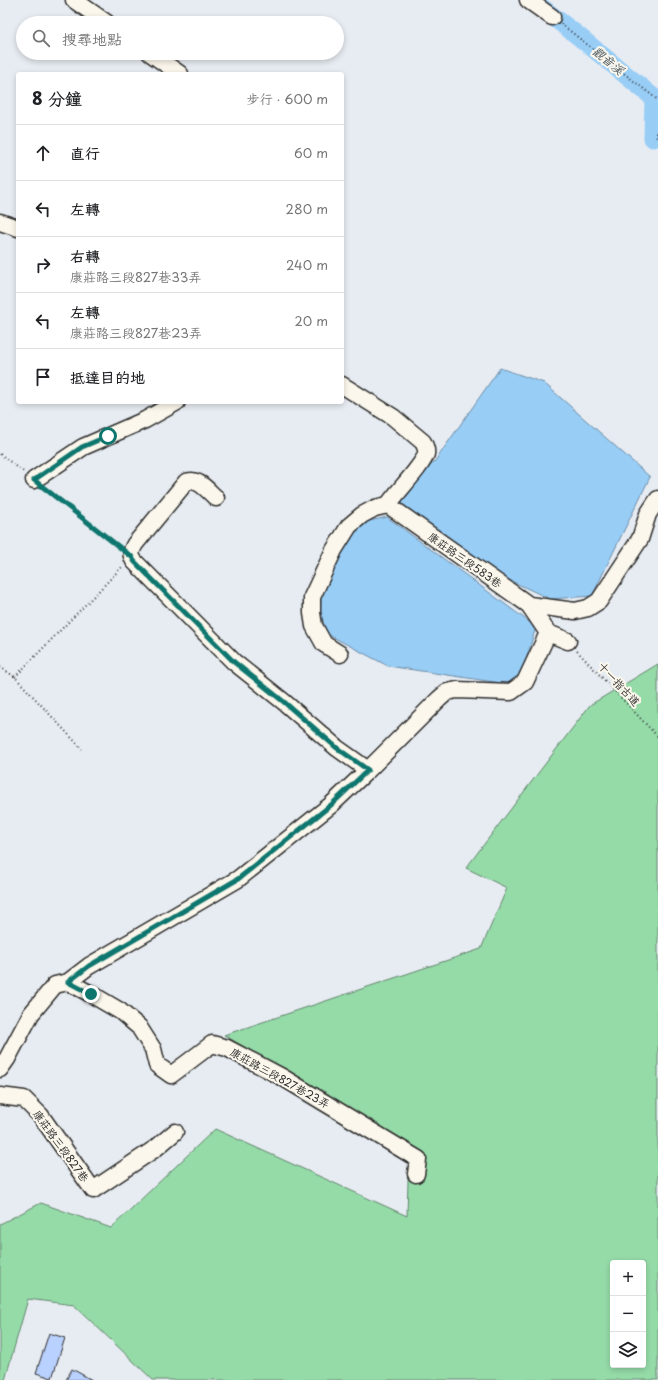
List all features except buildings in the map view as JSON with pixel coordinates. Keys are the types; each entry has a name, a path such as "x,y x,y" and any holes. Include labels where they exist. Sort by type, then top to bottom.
{"street":[{"path":"74,0 97,16"},
{"path":"528,0 552,17"},
{"path":"160,60 177,72"},
{"path":"0,222 16,227"},
{"path":"340,654 324,644 314,626 312,597 334,550 349,526 362,514 375,508 388,505 395,494 424,459 426,452 426,447 423,442 393,417 344,386"},
{"path":"34,480 82,447 145,420 173,404"},
{"path":"216,498 196,481 191,480 186,482 135,544 131,552 134,561 234,662 284,702 337,748 368,770"},
{"name":"康莊路三段583巷","path":"388,505 529,605 575,611 588,608 599,601 640,538 648,514 658,499"},
{"path":"529,605 548,633 568,641"},
{"path":"0,1069 8,1059 31,1014 55,985 68,982 89,966 238,879 331,805 447,692 457,690 511,692 526,682 548,633"},
{"name":"康莊路三段827巷23弄","path":"68,982 120,1011 139,1027 152,1049 157,1065 171,1075 212,1044 227,1048 282,1077 418,1159 416,1174"},
{"name":"康莊路三段827巷","path":"0,1096 24,1099 41,1116 93,1190 156,1148 175,1132"}],"path":[{"path":"552,17 658,100"},
{"path":"658,129 656,136 658,140"},
{"path":"0,454 132,557 15,677"},
{"name":"十一指古道","path":"568,641 658,737"},
{"path":"0,667 15,677 82,748"}],"green space":[{"path":"658,664 658,1380 153,1380 74,1305 28,1299 5,1380 0,1380 0,1224 41,1203 111,1228 215,1129 407,1216 409,1146 224,1035 481,949 507,888 466,868 590,705"}],"water":[{"path":"500,368 544,383 650,477 592,596 550,599 507,579 403,505 398,496 435,461"},
{"path":"387,517 536,627 526,660 514,685 388,666 327,634 320,611 321,597 341,543 365,522"}],"waterway":[{"name":"觀音溪","path":"538,5 654,98 653,138"}],"route":[{"path":"91,994 68,982 89,966 238,879 331,805 368,770 337,748 284,702 234,662 134,561 132,557 34,480 82,447 108,436"}]}
